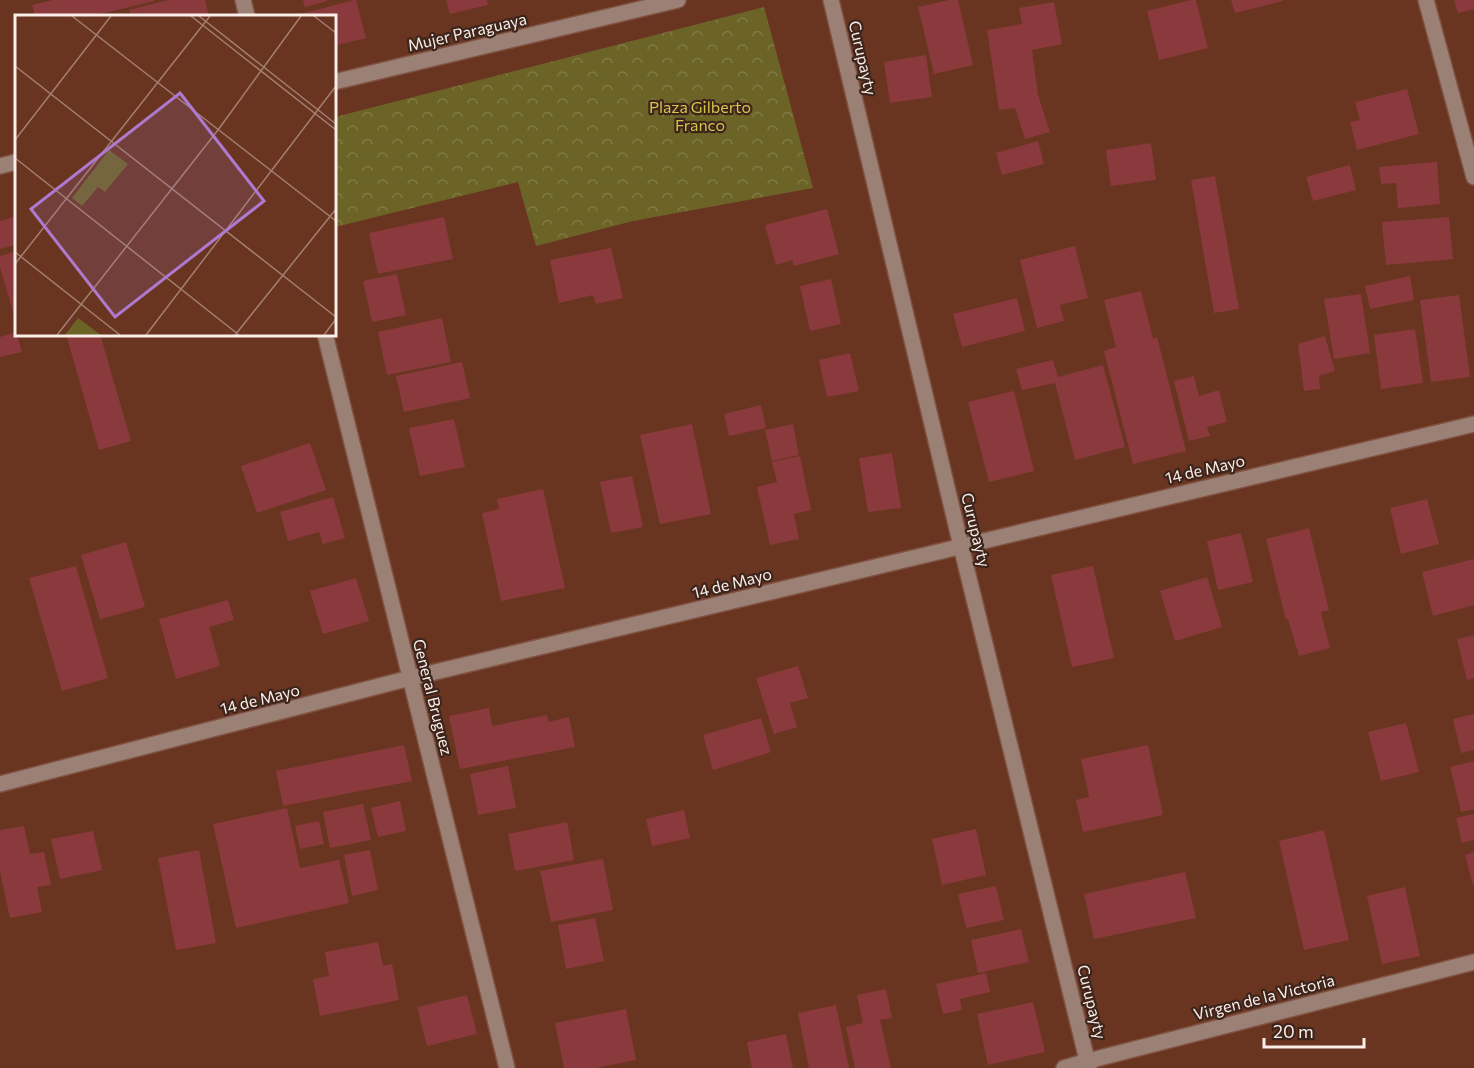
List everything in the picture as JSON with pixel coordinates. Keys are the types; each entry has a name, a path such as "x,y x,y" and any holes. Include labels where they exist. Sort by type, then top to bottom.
{"street":[{"path":"243,0 247,15"},
{"name":"Mujer Paraguaya","path":"336,82 678,0"},
{"name":"Curupayty","path":"831,0 961,546 1089,1064"},
{"path":"1426,0 1474,177"},
{"path":"0,166 15,162"},
{"name":"General Bruguez","path":"325,336 507,1068"},
{"name":"14 de Mayo","path":"0,784 410,678 1474,424"},
{"name":"Virgen de la Victoria","path":"1064,1068 1089,1064 1474,962"}],"green space":[{"name":"Plaza Gilberto Franco","path":"764,7 813,188 633,221 536,246 518,182 336,227 336,117"}],"building":[{"path":"53,0 154,0 96,15 35,15 32,5"},
{"path":"168,0 205,0 209,15 131,15 129,10"},
{"path":"303,0 327,0 327,1 305,7"},
{"path":"356,0 366,38 336,46 336,15 297,15"},
{"path":"446,0 487,0 488,5 450,14"},
{"path":"958,0 973,65 934,74 918,7"},
{"path":"1196,0 1208,48 1159,60 1147,11"},
{"path":"1231,0 1283,0 1283,1 1235,13"},
{"path":"1454,0 1474,0 1474,9 1458,13"},
{"path":"1054,2 1062,44 1032,50 1038,95 1050,132 1025,139 1015,108 999,110 987,30 1022,24 1019,8"},
{"path":"926,55 932,97 890,103 884,62"},
{"path":"1407,89 1419,134 1357,150 1350,122 1360,120 1355,102"},
{"path":"1038,141 1044,164 1002,175 996,153"},
{"path":"1151,143 1156,180 1111,186 1106,150"},
{"path":"1437,162 1440,204 1398,208 1396,183 1381,184 1379,167"},
{"path":"1350,165 1356,190 1313,201 1306,177"},
{"path":"1215,176 1239,309 1214,313 1191,180"},
{"path":"827,209 839,254 794,266 792,260 776,265 765,225"},
{"path":"15,216 15,245 0,249 0,221"},
{"path":"444,217 453,259 378,274 369,233"},
{"path":"1449,217 1453,259 1386,265 1382,222"},
{"path":"1075,246 1088,298 1060,305 1064,321 1037,328 1020,260"},
{"path":"611,248 623,298 596,304 593,295 559,303 550,260"},
{"path":"15,251 15,319 0,267 0,256"},
{"path":"397,274 406,315 372,322 363,281"},
{"path":"1410,276 1414,300 1370,309 1365,286"},
{"path":"831,279 841,324 810,331 800,286"},
{"path":"1141,291 1153,339 1157,337 1186,451 1133,464 1104,351 1116,347 1104,300"},
{"path":"1361,294 1370,353 1334,359 1324,299"},
{"path":"1459,295 1470,377 1431,382 1420,300"},
{"path":"1017,298 1025,331 962,347 953,314"},
{"path":"442,318 451,362 387,375 378,332"},
{"path":"1415,329 1423,383 1381,389 1374,335"},
{"path":"15,332 22,352 0,357 0,337"},
{"path":"67,336 101,336 131,441 99,450"},
{"path":"1325,336 1335,371 1319,376 1320,389 1304,391 1298,344"},
{"path":"850,353 859,391 827,397 819,360"},
{"path":"1053,360 1058,377 1103,365 1125,447 1075,460 1055,383 1022,390 1016,369"},
{"path":"462,362 470,398 404,412 396,376"},
{"path":"1194,376 1199,396 1219,390 1227,422 1207,427 1210,436 1189,441 1174,381"},
{"path":"1014,391 1034,471 989,482 968,402"},
{"path":"761,405 766,428 729,436 724,414"},
{"path":"454,419 465,467 420,476 409,428"},
{"path":"692,424 711,514 660,524 640,435"},
{"path":"793,424 799,455 772,461 765,430"},
{"path":"310,443 326,490 257,513 241,466"},
{"path":"892,453 901,508 868,512 859,458"},
{"path":"800,456 811,510 794,514 799,539 770,545 757,487 777,482 772,462"},
{"path":"632,476 643,527 611,533 600,482"},
{"path":"543,489 565,588 501,601 482,513 499,509 497,499"},
{"path":"333,497 345,538 323,544 319,532 288,541 280,512"},
{"path":"1427,499 1439,544 1401,554 1390,508"},
{"path":"1309,528 1329,610 1321,612 1330,648 1299,656 1288,619 1286,620 1266,539"},
{"path":"1241,533 1253,582 1218,590 1207,541"},
{"path":"126,542 145,607 100,619 81,555"},
{"path":"1474,559 1474,605 1433,616 1422,572"},
{"path":"76,566 108,678 62,691 29,578"},
{"path":"1093,566 1114,658 1072,667 1051,575"},
{"path":"1207,577 1222,627 1175,641 1160,591"},
{"path":"356,578 369,621 323,634 310,591"},
{"path":"228,600 234,620 209,627 220,666 176,679 159,619"},
{"path":"1474,635 1474,678 1467,680 1457,639"},
{"path":"798,666 808,698 790,703 797,727 774,734 756,678"},
{"path":"489,708 492,726 547,715 548,722 569,717 575,747 460,769 449,716"},
{"path":"1474,714 1474,750 1461,753 1453,719"},
{"path":"761,718 771,752 713,770 703,735"},
{"path":"1406,723 1419,772 1381,781 1368,732"},
{"path":"404,745 412,781 283,806 276,771"},
{"path":"1148,745 1163,815 1083,832 1076,800 1089,797 1081,759"},
{"path":"1474,761 1474,809 1461,812 1450,767"},
{"path":"508,766 516,808 478,815 470,774"},
{"path":"400,801 406,831 378,837 371,808"},
{"path":"363,804 371,840 330,848 323,812"},
{"path":"287,808 300,868 339,860 349,903 236,928 213,824"},
{"path":"684,810 690,838 652,846 646,819"},
{"path":"1474,814 1474,840 1462,843 1456,818"},
{"path":"319,821 324,844 300,849 295,826"},
{"path":"567,822 574,860 515,871 508,834"},
{"path":"24,826 30,854 44,852 51,885 37,887 42,912 10,918 0,871 0,830"},
{"path":"976,829 986,875 942,885 932,839"},
{"path":"1324,830 1349,940 1304,950 1279,841"},
{"path":"93,831 102,870 60,879 51,839"},
{"path":"199,850 216,943 176,950 158,858"},
{"path":"370,850 378,890 352,896 344,855"},
{"path":"1474,852 1474,885 1473,885 1465,855"},
{"path":"603,859 613,910 551,922 540,871"},
{"path":"1185,872 1196,918 1094,939 1084,894"},
{"path":"996,886 1004,920 966,928 958,894"},
{"path":"1405,887 1420,956 1382,964 1367,896"},
{"path":"595,918 604,961 566,969 558,925"},
{"path":"1021,929 1029,962 978,973 971,940"},
{"path":"378,942 383,966 392,964 399,1000 320,1016 313,979 329,976 325,952"},
{"path":"986,973 990,992 960,999 962,1010 943,1014 936,984"},
{"path":"886,989 892,1018 880,1020 891,1068 855,1068 846,1027 863,1023 857,995"},
{"path":"467,995 477,1034 427,1046 417,1007"},
{"path":"1033,1002 1045,1052 988,1065 977,1014"},
{"path":"836,1005 849,1068 809,1068 798,1013"},
{"path":"626,1009 636,1060 596,1068 564,1068 555,1023"},
{"path":"786,1034 793,1068 752,1068 747,1042"}]}
